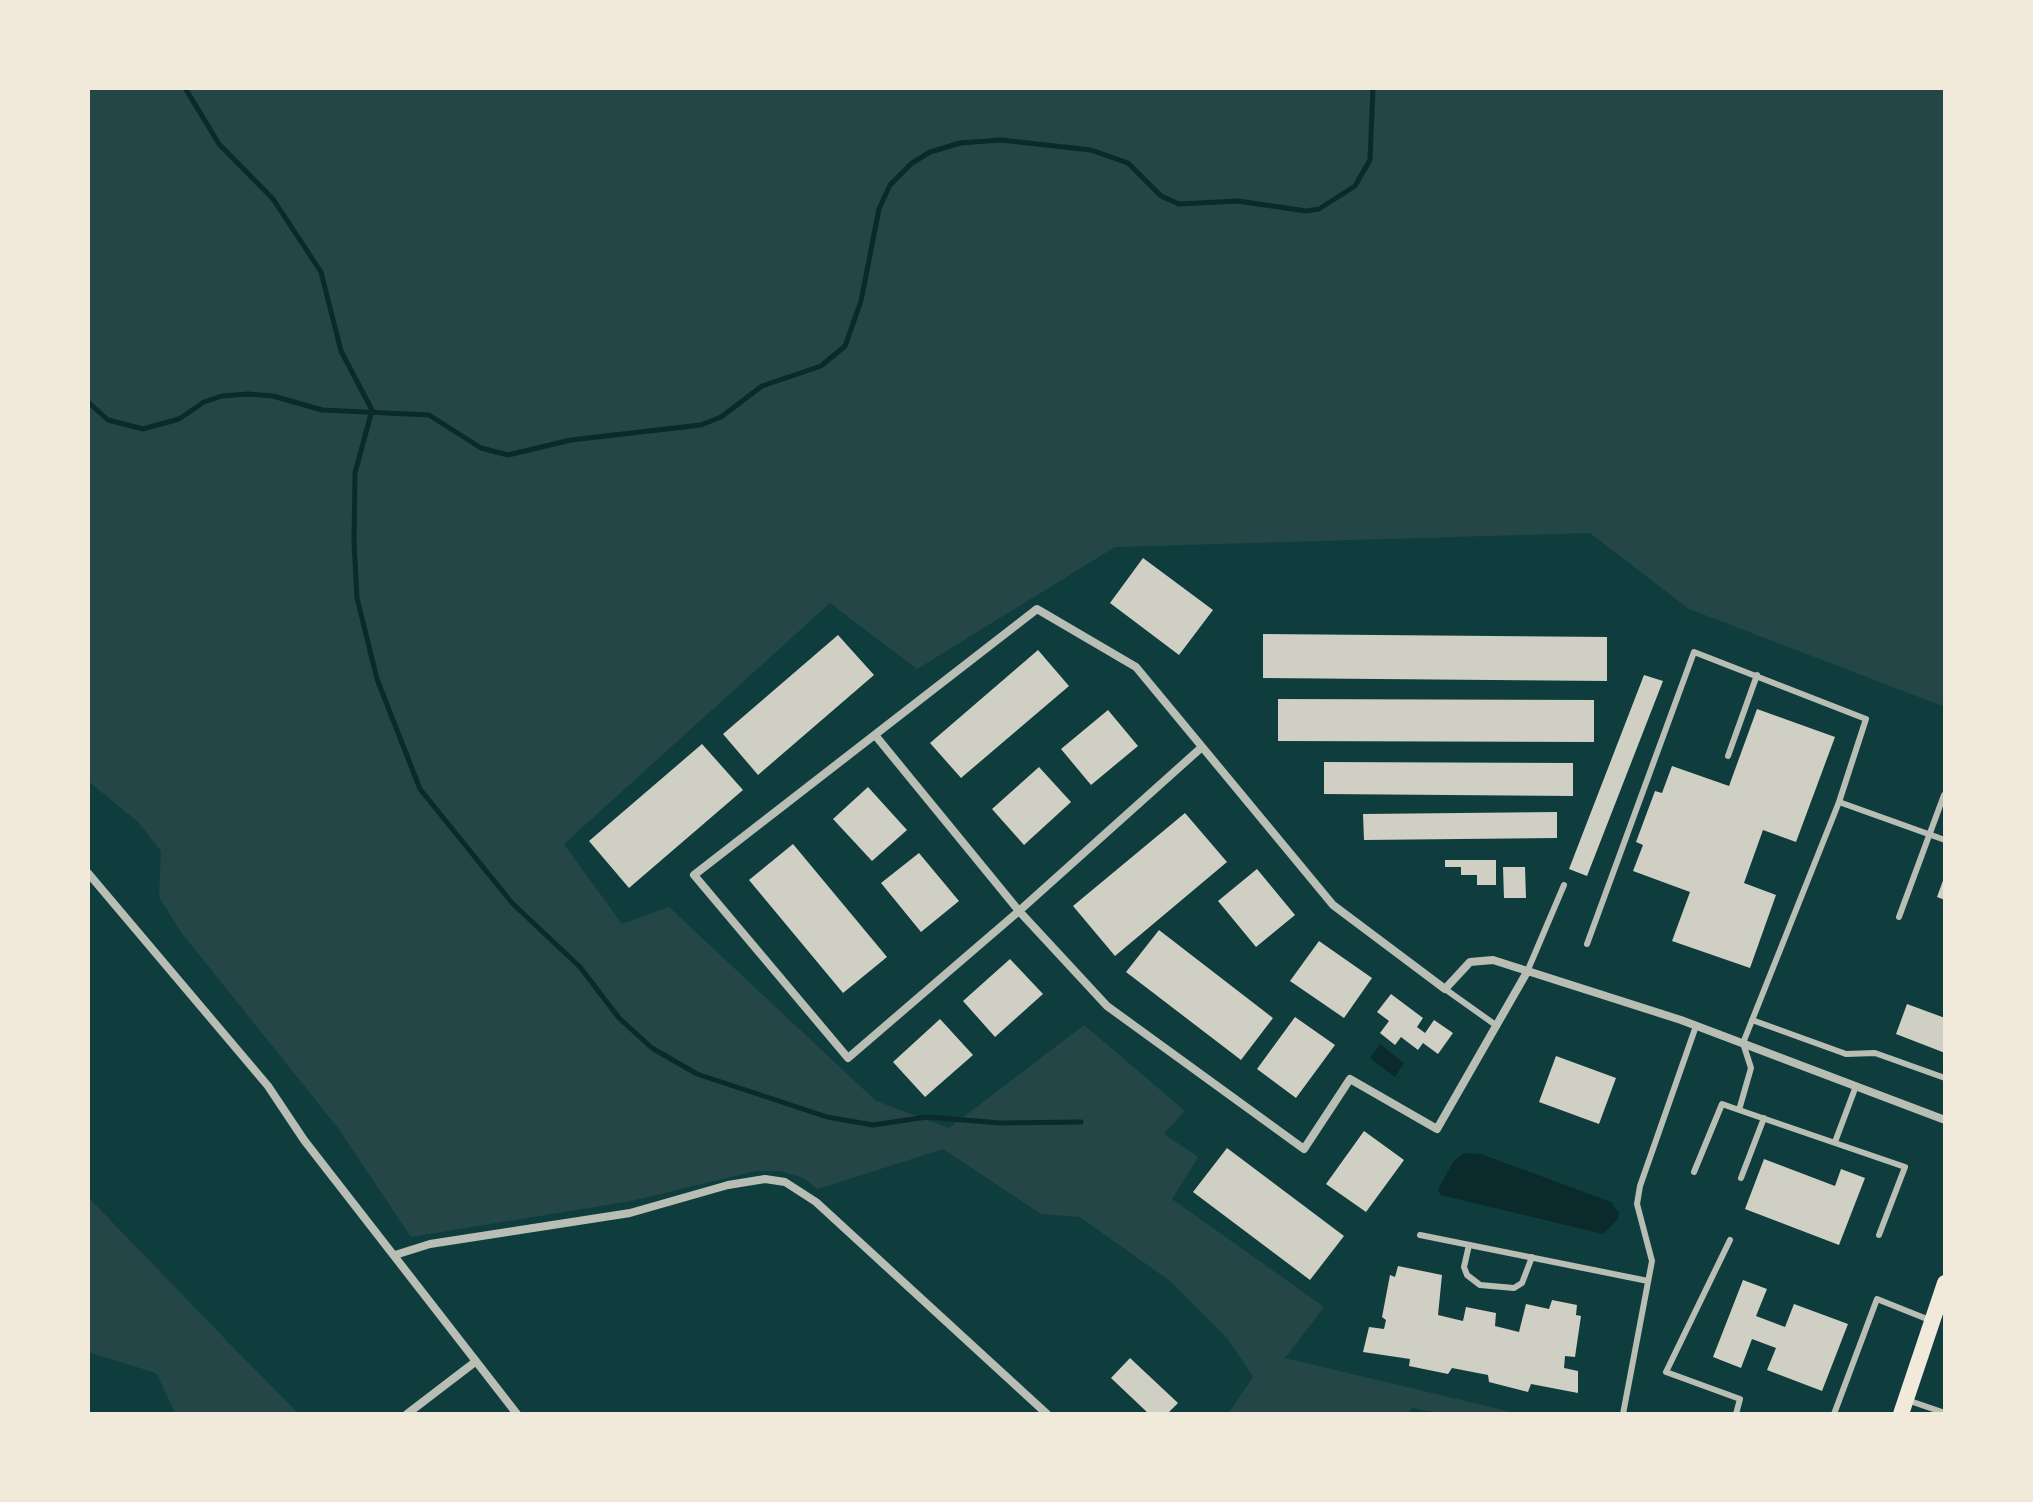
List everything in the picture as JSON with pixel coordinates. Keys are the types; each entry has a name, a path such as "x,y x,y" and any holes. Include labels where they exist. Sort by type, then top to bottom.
{"main road":[{"path":"1903,1407 1945,1283"}],"street":[{"path":"1202,747 1019,911 848,1058 694,875 1037,609 1136,667 1333,905 1445,989 1470,962 1493,960 1696,1026 1945,1120"},
{"path":"875,735 1019,911 1107,1006 1304,1149 1350,1079 1437,1129 1527,972"},
{"path":"88,873 268,1086 304,1140 517,1414"},
{"path":"395,1255 430,1244 630,1213 728,1185 765,1179 785,1182 816,1202 1047,1414"},
{"path":"407,1414 475,1362"}],"lane":[{"path":"1587,944 1694,652 1866,719 1839,802 1743,1043 1751,1068 1739,1110"},
{"path":"1728,756 1757,675"},
{"path":"1899,917 1944,795"},
{"path":"1839,802 1945,840"},
{"path":"1527,972 1564,885"},
{"path":"1445,989 1497,1026"},
{"path":"1752,1020 1846,1054 1875,1053 1945,1078"},
{"path":"1623,1414 1652,1261 1637,1204 1640,1186 1696,1026"},
{"path":"1835,1142 1856,1086"},
{"path":"1694,1172 1722,1104 1835,1142 1905,1167 1879,1235"},
{"path":"1741,1178 1764,1118"},
{"path":"1420,1235 1648,1281"},
{"path":"1730,1240 1666,1372 1740,1399 1736,1414"},
{"path":"1469,1245 1464,1267 1467,1275 1480,1285 1514,1288 1522,1283 1532,1257"},
{"path":"1834,1414 1877,1299 1932,1321"},
{"path":"1903,1407 1945,1413"}],"shaded area":[{"path":"88,88 1945,88 1945,707 1689,609 1590,533 1115,547 917,669 830,603 564,844 622,924 669,907 876,1101 949,1128 1084,1025 1185,1111 1164,1134 1198,1157 1172,1199 1324,1307 1285,1358 1520,1414 1445,1414 1412,1408 1408,1414 1228,1414 1253,1377 1228,1339 1170,1281 1080,1217 1041,1214 943,1149 818,1189 803,1178 780,1171 756,1171 631,1201 411,1237 338,1128 181,932 159,897 161,851 138,822 88,781"},
{"path":"1380,1044 1404,1063 1395,1077 1370,1058"},
{"path":"1464,1153 1481,1154 1611,1202 1619,1213 1618,1219 1603,1234 1441,1195 1438,1190 1453,1162"},
{"path":"88,1197 299,1414 176,1414 156,1373 88,1352"}],"building":[{"path":"1143,558 1213,610 1179,655 1110,603"},
{"path":"1263,634 1607,637 1607,681 1263,678"},
{"path":"838,635 874,675 758,775 723,734"},
{"path":"1038,650 1069,686 961,778 930,743"},
{"path":"1644,675 1663,681 1587,876 1569,869"},
{"path":"1278,699 1594,700 1594,742 1278,741"},
{"path":"1757,709 1835,737 1796,842 1763,830 1744,883 1776,895 1750,968 1672,941 1690,892 1633,871 1643,845 1636,842 1655,791 1662,793 1672,766 1729,786"},
{"path":"1108,710 1138,746 1091,785 1061,749"},
{"path":"702,744 743,790 629,888 589,841"},
{"path":"1324,762 1573,763 1573,796 1324,794"},
{"path":"1039,767 1071,802 1024,845 992,809"},
{"path":"868,787 907,830 872,861 833,819"},
{"path":"1557,812 1557,838 1364,840 1363,814"},
{"path":"1185,813 1227,862 1115,956 1073,906"},
{"path":"793,844 887,957 843,993 749,880"},
{"path":"919,853 959,901 921,932 881,883"},
{"path":"1445,860 1496,860 1496,885 1477,885 1477,875 1461,875 1461,867 1445,867"},
{"path":"1503,867 1525,867 1526,898 1504,898"},
{"path":"1257,869 1295,915 1256,947 1218,901"},
{"path":"1945,875 1945,900 1937,897"},
{"path":"1159,930 1273,1018 1241,1060 1126,972"},
{"path":"1319,941 1372,978 1344,1018 1290,981"},
{"path":"1010,959 1043,994 995,1037 963,1001"},
{"path":"1391,994 1423,1018 1417,1027 1425,1033 1434,1020 1453,1033 1438,1054 1423,1043 1418,1050 1401,1037 1395,1045 1380,1033 1389,1021 1377,1012"},
{"path":"1907,1004 1945,1018 1945,1053 1896,1034"},
{"path":"1295,1017 1335,1045 1296,1098 1257,1069"},
{"path":"940,1019 973,1055 925,1097 893,1062"},
{"path":"1556,1056 1616,1078 1599,1124 1539,1102"},
{"path":"1364,1131 1404,1160 1366,1212 1326,1184"},
{"path":"1227,1148 1344,1236 1310,1280 1193,1192"},
{"path":"1764,1159 1835,1186 1841,1169 1865,1178 1839,1245 1745,1209"},
{"path":"1398,1266 1442,1275 1438,1315 1463,1321 1466,1307 1496,1313 1495,1326 1519,1332 1526,1304 1549,1309 1552,1300 1577,1305 1576,1315 1581,1316 1575,1357 1565,1356 1564,1368 1578,1371 1578,1393 1531,1384 1528,1392 1489,1382 1488,1375 1452,1368 1448,1374 1409,1366 1410,1359 1363,1352 1369,1327 1384,1329 1386,1320 1382,1317 1390,1275 1395,1277"},
{"path":"1743,1280 1767,1289 1756,1316 1785,1327 1794,1304 1848,1324 1822,1391 1767,1370 1776,1348 1752,1339 1741,1368 1713,1357"},
{"path":"1130,1358 1178,1403 1167,1414 1149,1414 1111,1378"}],"waterway":[{"path":"185,88 219,144 273,199 321,272 341,351 372,410 355,473 354,542 357,598 377,679 420,789 512,903 580,967 619,1018 652,1048 697,1074 827,1117 873,1125 927,1117 1001,1123 1081,1122"},
{"path":"88,402 108,420 143,429 179,419 204,402 222,396 248,394 273,396 322,410 429,415 481,448 508,455 571,440 701,425 721,417 762,386 821,366 845,346 861,301 879,209 890,185 912,163 930,152 960,143 1001,140 1091,150 1128,163 1161,196 1179,204 1238,201 1306,211 1319,209 1355,186 1370,160 1373,88"}]}
